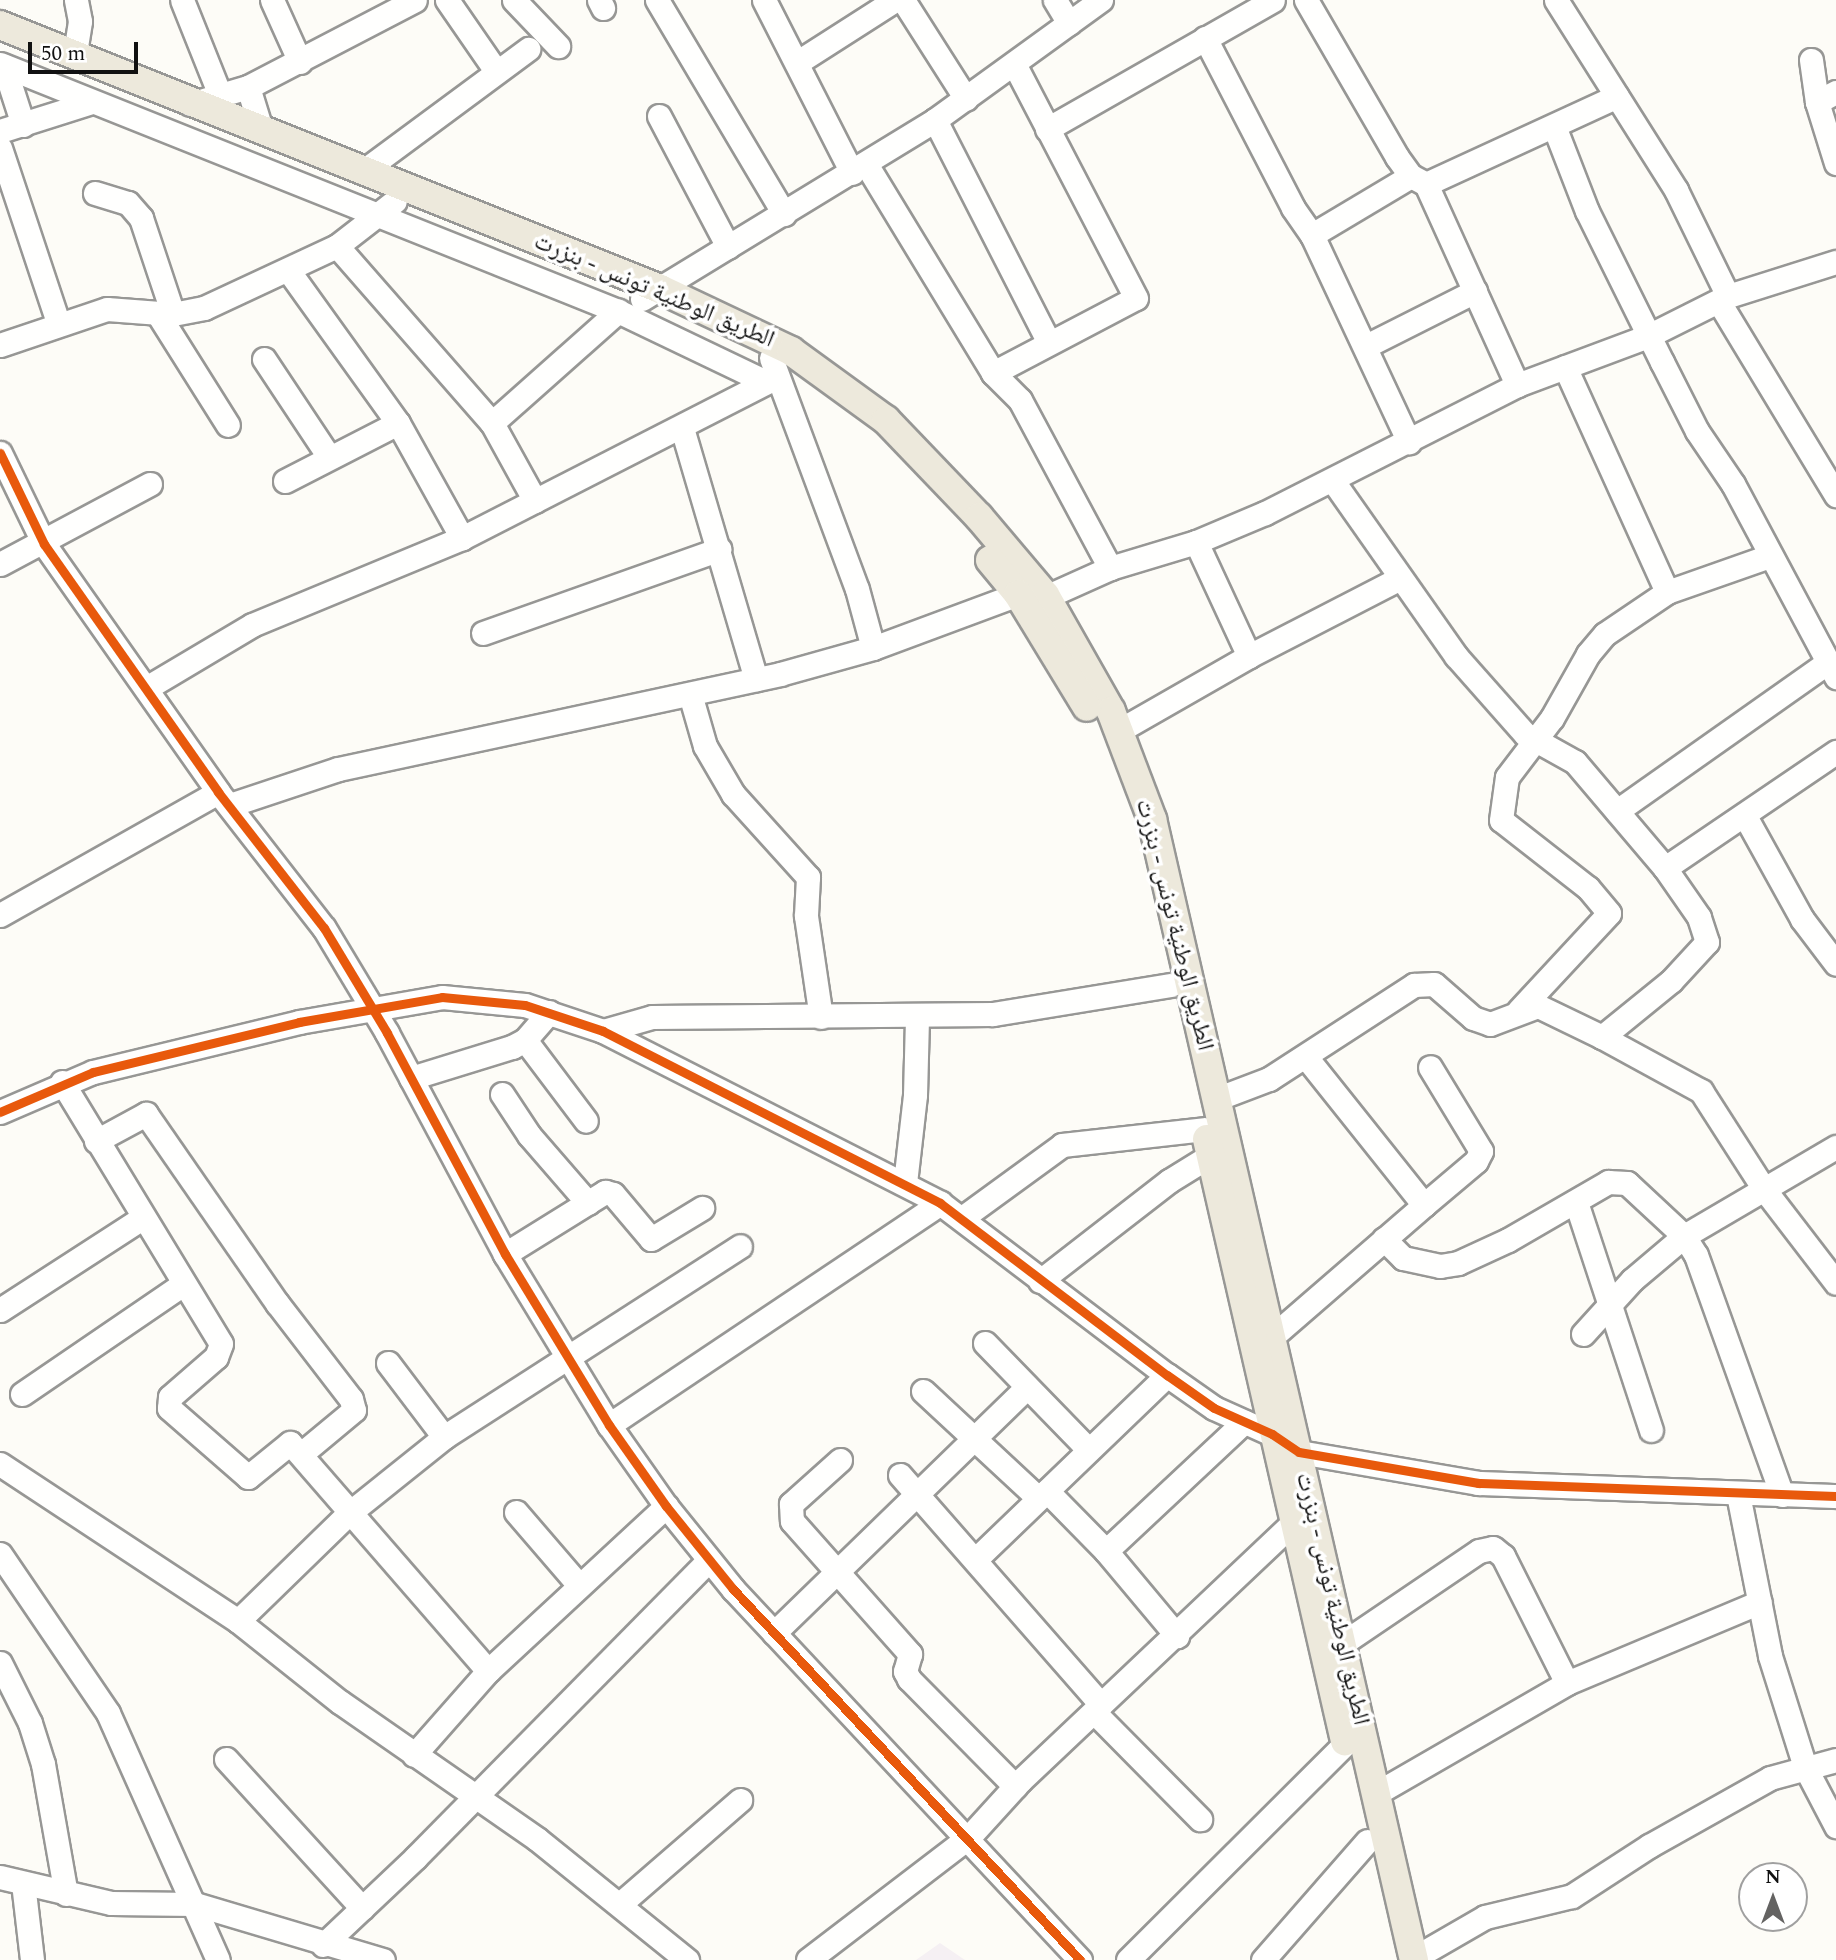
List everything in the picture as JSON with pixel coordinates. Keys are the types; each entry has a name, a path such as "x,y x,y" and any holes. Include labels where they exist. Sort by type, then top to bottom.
{"main road":[{"name":"الطريق الوطنية تونس - بنزرت","path":"0,25 75,53 190,104 261,129 386,209 791,351 856,395 927,461 1029,599 1120,730 1152,819 1216,1099 1274,1335 1343,1643 1407,1959"},
{"name":"الطريق الوطنية تونس - بنزرت","path":"1,58 362,172 640,300 772,373 819,387 871,429 1029,599 1095,720 1117,769 1133,818 1367,1841 1407,1959"}],"street":[{"path":"75,53 80,21 76,0"},
{"path":"182,0 220,95"},
{"path":"272,0 300,62"},
{"path":"190,104 248,87 300,62 379,9 415,0"},
{"path":"447,0 496,71"},
{"path":"514,0 558,46"},
{"path":"657,0 784,214"},
{"path":"764,0 859,168 993,373 1020,400 1110,568"},
{"path":"798,62 895,0"},
{"path":"903,0 967,99"},
{"path":"1055,0 1069,23"},
{"path":"492,423 640,300 935,120 1101,0"},
{"path":"1047,129 1273,0"},
{"path":"1306,0 1419,181 1475,291 1517,385"},
{"path":"1556,0 1676,190 1724,299 1836,495"},
{"path":"1205,37 1293,208 1312,234 1367,345 1409,442"},
{"path":"362,172 528,49"},
{"path":"1,58 92,102 386,209"},
{"path":"1,58 23,125"},
{"path":"1811,60 1826,97 1836,163"},
{"path":"993,373 1048,341 1131,304 1136,298 1014,64"},
{"path":"248,87 261,129"},
{"path":"1312,234 1419,181 1554,126 1616,96"},
{"path":"0,131 92,102"},
{"path":"659,116 727,247"},
{"path":"935,120 1048,341"},
{"path":"1554,126 1587,211 1648,336 1832,670 1617,811"},
{"path":"0,148 58,322"},
{"path":"94,193 128,203 141,218 166,314 228,425"},
{"path":"0,345 58,322 107,309 166,314 204,308 337,246 386,209"},
{"path":"337,246 492,423 535,501"},
{"path":"0,915 224,799 338,769 756,679 873,648 1029,599 1110,568 1196,542 1333,481 1517,385 1648,336 1724,299 1836,262"},
{"path":"288,270 398,423 462,538"},
{"path":"1367,345 1475,291"},
{"path":"264,359 329,457"},
{"path":"1565,367 1667,592"},
{"path":"148,687 251,625 306,599 462,538 682,428 772,373 857,589 873,648"},
{"path":"285,481 398,423"},
{"path":"682,428 720,549 756,679"},
{"path":"0,453 44,544 148,687 224,799 304,900 373,1009 505,1254 609,1425 666,1506 709,1560 774,1633 969,1838 1080,1960"},
{"path":"1333,481 1398,579 1456,656 1533,739 1575,762 1665,869 1699,917 1707,942 1671,981 1602,1037"},
{"path":"0,565 44,544 150,484"},
{"path":"1196,542 1248,656"},
{"path":"483,633 720,549"},
{"path":"1519,1010 1609,913 1588,888 1501,820 1507,777 1533,739 1552,718 1588,654 1605,634 1667,592 1770,556"},
{"path":"1120,730 1248,656 1398,579"},
{"path":"690,694 705,746 733,794 808,877 806,916 821,1017"},
{"path":"1665,869 1836,752"},
{"path":"1745,816 1802,919 1836,964"},
{"path":"1216,1099 1269,1079 1414,985 1434,984 1473,1018 1490,1024 1519,1010 1538,1006 1602,1037 1701,1091 1764,1189 1836,1283"},
{"path":"603,1031 652,1017 917,1017 993,1014 1171,985"},
{"path":"0,1112 62,1082 299,1023 442,997 501,1001 549,1012 603,1031 905,1183 962,1217 1040,1281 1167,1375 1299,1452 1478,1483 1836,1496"},
{"path":"411,1078 525,1040 549,1012"},
{"path":"905,1183 915,1095 917,1017"},
{"path":"525,1040 586,1121"},
{"path":"1306,1057 1424,1205"},
{"path":"1274,1335 1476,1161 1481,1151 1430,1068"},
{"path":"62,1082 142,1218 221,1344 216,1357 170,1397 169,1408 245,1476 254,1474 286,1443 301,1454 348,1514 488,1671"},
{"path":"502,1094 529,1135 588,1203"},
{"path":"96,1140 146,1114 269,1293 351,1399 354,1410 301,1454"},
{"path":"962,1217 1062,1145 1208,1142"},
{"path":"1040,1281 1169,1181 1208,1142"},
{"path":"1583,1334 1632,1280 1684,1237 1836,1147"},
{"path":"1384,1239 1403,1258 1440,1266 1458,1263 1576,1202 1608,1182 1622,1181 1684,1237 1716,1305 1782,1494"},
{"path":"505,1254 605,1192 613,1194 651,1239 702,1208"},
{"path":"1576,1202 1651,1430"},
{"path":"609,1425 940,1203"},
{"path":"0,1310 142,1218"},
{"path":"238,1621 348,1514 444,1437 740,1246"},
{"path":"22,1394 183,1284"},
{"path":"985,1343 1087,1448"},
{"path":"388,1363 444,1437"},
{"path":"976,1559 1087,1448 1167,1375"},
{"path":"774,1633 834,1572 918,1496 1027,1387"},
{"path":"923,1391 1106,1551 1177,1636"},
{"path":"1106,1551 1244,1422"},
{"path":"840,1460 790,1508 792,1521 834,1572 910,1654 905,1671 909,1679 1015,1786"},
{"path":"0,1464 238,1621 414,1755 477,1795 620,1904 687,1960"},
{"path":"900,1475 976,1559 1097,1709 1200,1819"},
{"path":"1738,1494 1770,1656 1805,1767 1836,1826"},
{"path":"414,1755 488,1671 578,1584 666,1506"},
{"path":"516,1512 578,1584"},
{"path":"808,1960 969,1838 1015,1786 1177,1636 1294,1522"},
{"path":"1343,1643 1479,1551 1493,1548 1503,1556 1567,1683"},
{"path":"0,1554 108,1713 218,1960"},
{"path":"323,1945 477,1795 709,1560"},
{"path":"1375,1794 1567,1683 1760,1602"},
{"path":"0,1663 30,1723 43,1764 66,1894"},
{"path":"1128,1960 1345,1744"},
{"path":"226,1759 362,1908"},
{"path":"1407,1959 1485,1917 1572,1896 1649,1846 1770,1778 1836,1760"},
{"path":"620,1904 740,1800"},
{"path":"1263,1960 1367,1841"},
{"path":"0,1877 111,1903 195,1904 323,1945 383,1960"},
{"path":"23,1883 32,1960"}],"shaded area":[{"path":"940,1943 965,1960 916,1960"}],"cycle path":[{"path":"0,453 44,544 218,792 324,928 387,1033 505,1254 609,1425 666,1506 733,1589 1080,1960"},
{"path":"0,1112 93,1072 299,1022 442,997 525,1005 603,1031 940,1203 1214,1408 1272,1434 1299,1452 1478,1483 1836,1496"}]}
